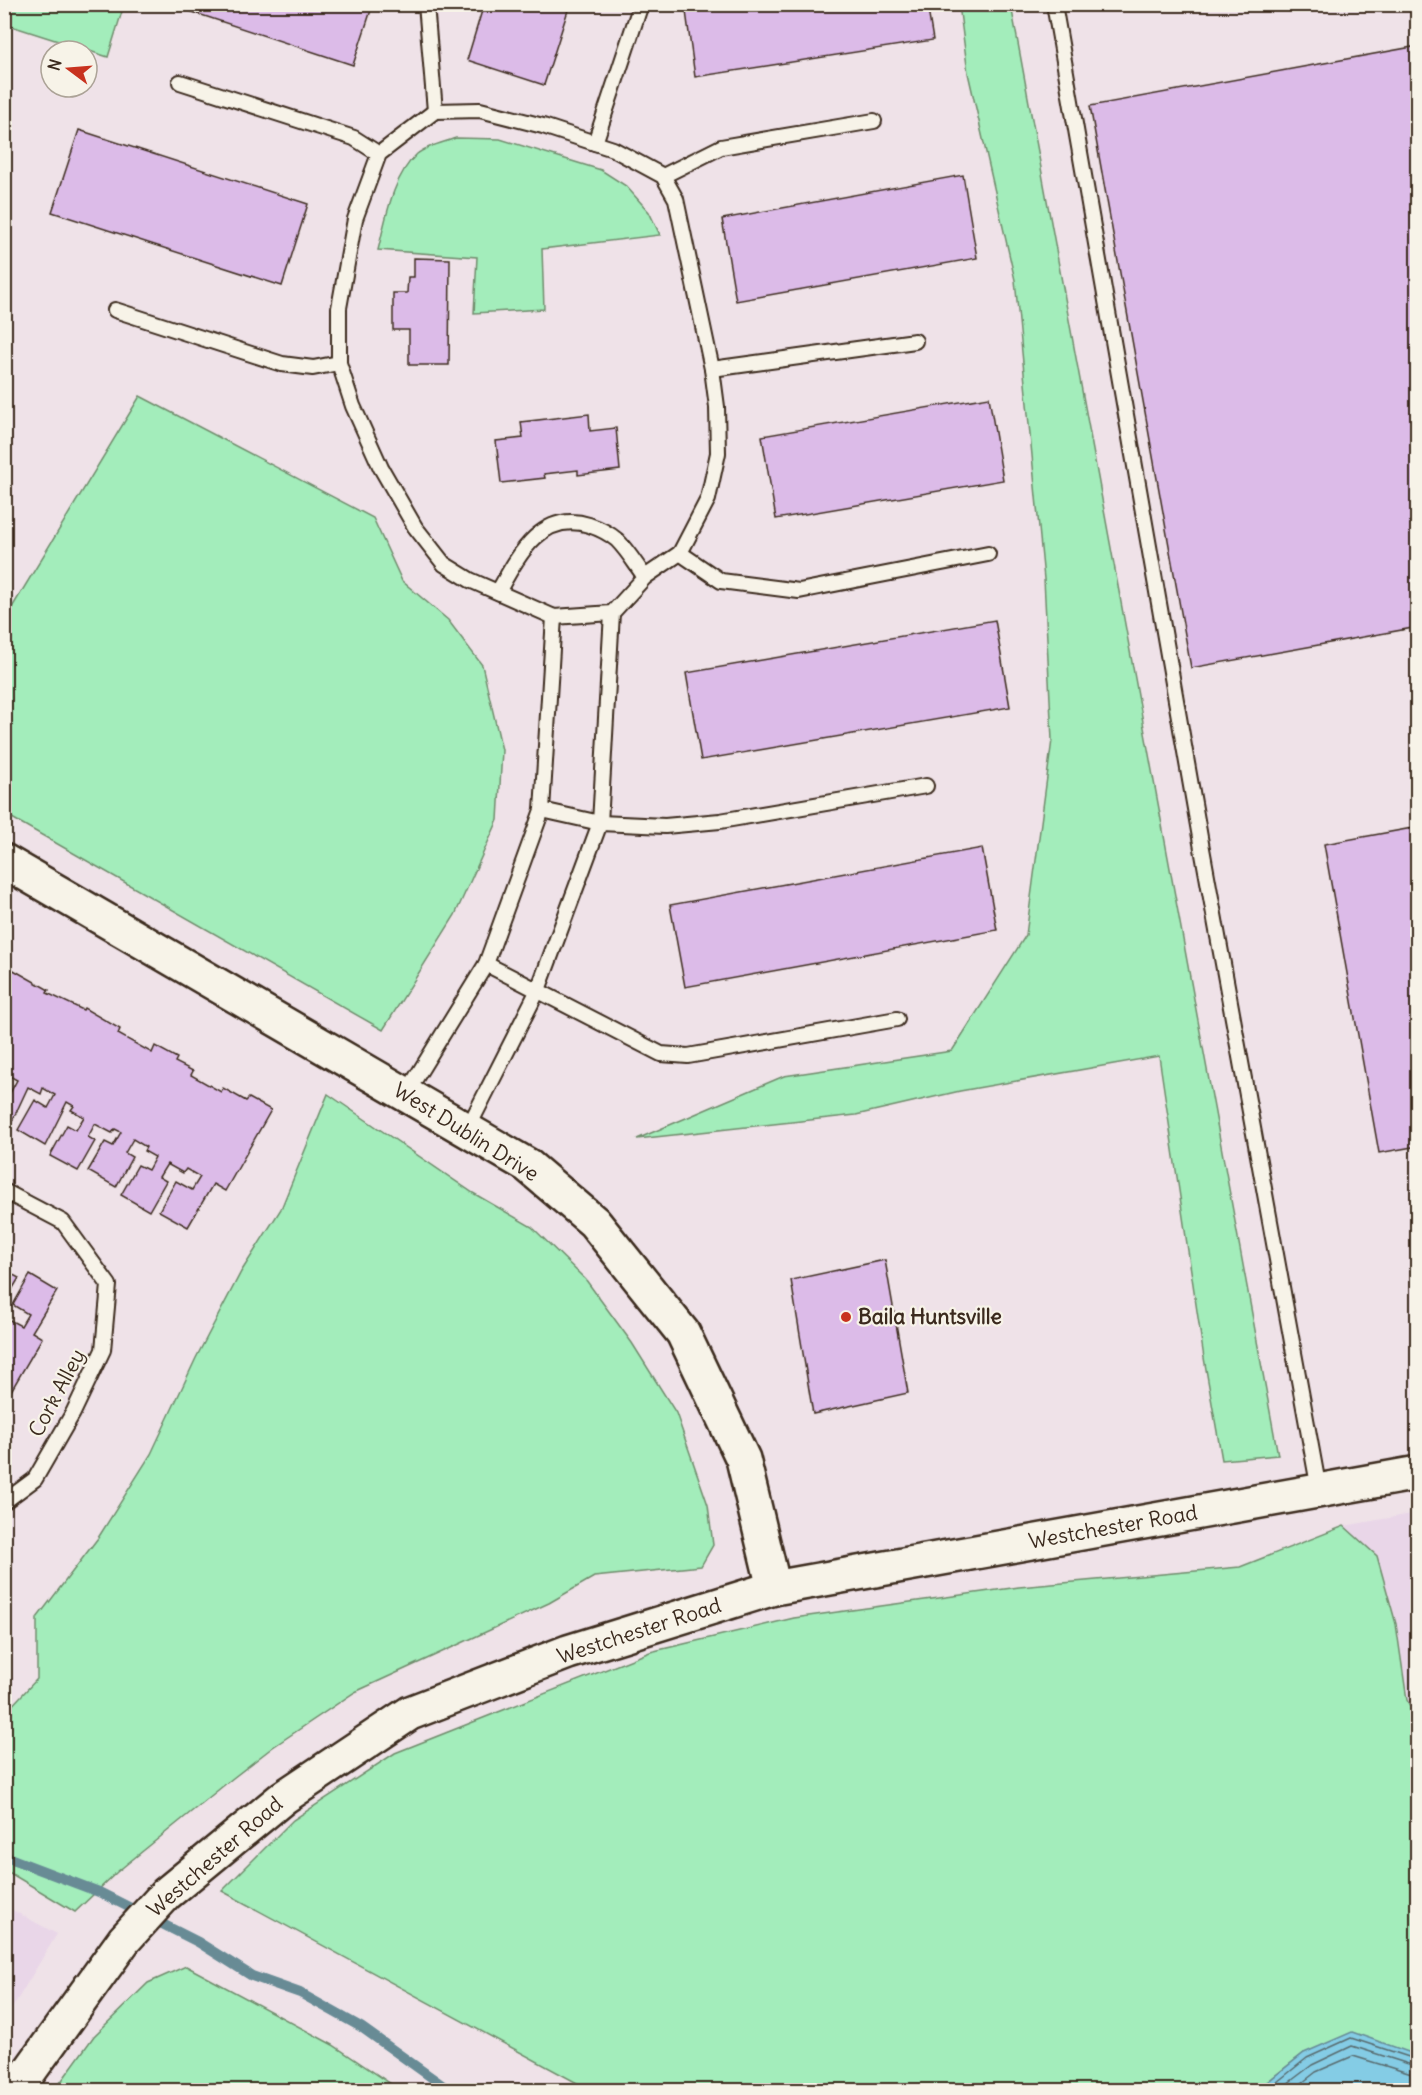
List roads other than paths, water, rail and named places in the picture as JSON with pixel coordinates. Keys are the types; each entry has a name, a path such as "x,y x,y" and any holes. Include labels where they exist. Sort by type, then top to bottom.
{"street":[{"name":"West Dublin Drive","path":"4,861 527,1166 594,1222 683,1333 743,1459 774,1588"},
{"name":"Westchester Road","path":"16,2091 124,1940 166,1894 284,1797 410,1713 568,1652 774,1588 1418,1473"}],"lane":[{"path":"426,4 435,111"},
{"path":"595,143 641,4"},
{"path":"1054,4 1199,832 1319,1490"},
{"path":"180,82 354,138 379,154"},
{"path":"467,1130 538,990 600,823 612,613 645,577 680,553 708,499 718,453 717,407 676,199 663,176 595,143 480,110 435,111 379,154 355,219 339,308 339,363 353,406 381,468 415,527 444,564 470,580 554,617 612,613"},
{"path":"663,176 721,147 874,121"},
{"path":"115,310 282,364 313,368 339,363"},
{"path":"711,369 915,341"},
{"path":"498,592 513,563 540,533 557,523 573,520 594,526 615,539 645,577"},
{"path":"680,553 721,581 799,591 988,554"},
{"path":"406,1094 486,964 542,810 554,617"},
{"path":"542,810 600,823 665,826 720,820 926,786"},
{"path":"486,964 661,1054 688,1056 897,1019"},
{"name":"Cork Alley","path":"4,1191 63,1222 109,1286 103,1350 73,1413 35,1479 4,1502"}],"water":[{"path":"1352,2032 1417,2055 1417,2090 1257,2090 1304,2053"}],"waterway":[{"path":"4,1856 99,1892 198,1942 252,1976 300,1993 361,2027 449,2090"}],"place":[{"name":"Baila Huntsville","path":"846,1317"}]}
